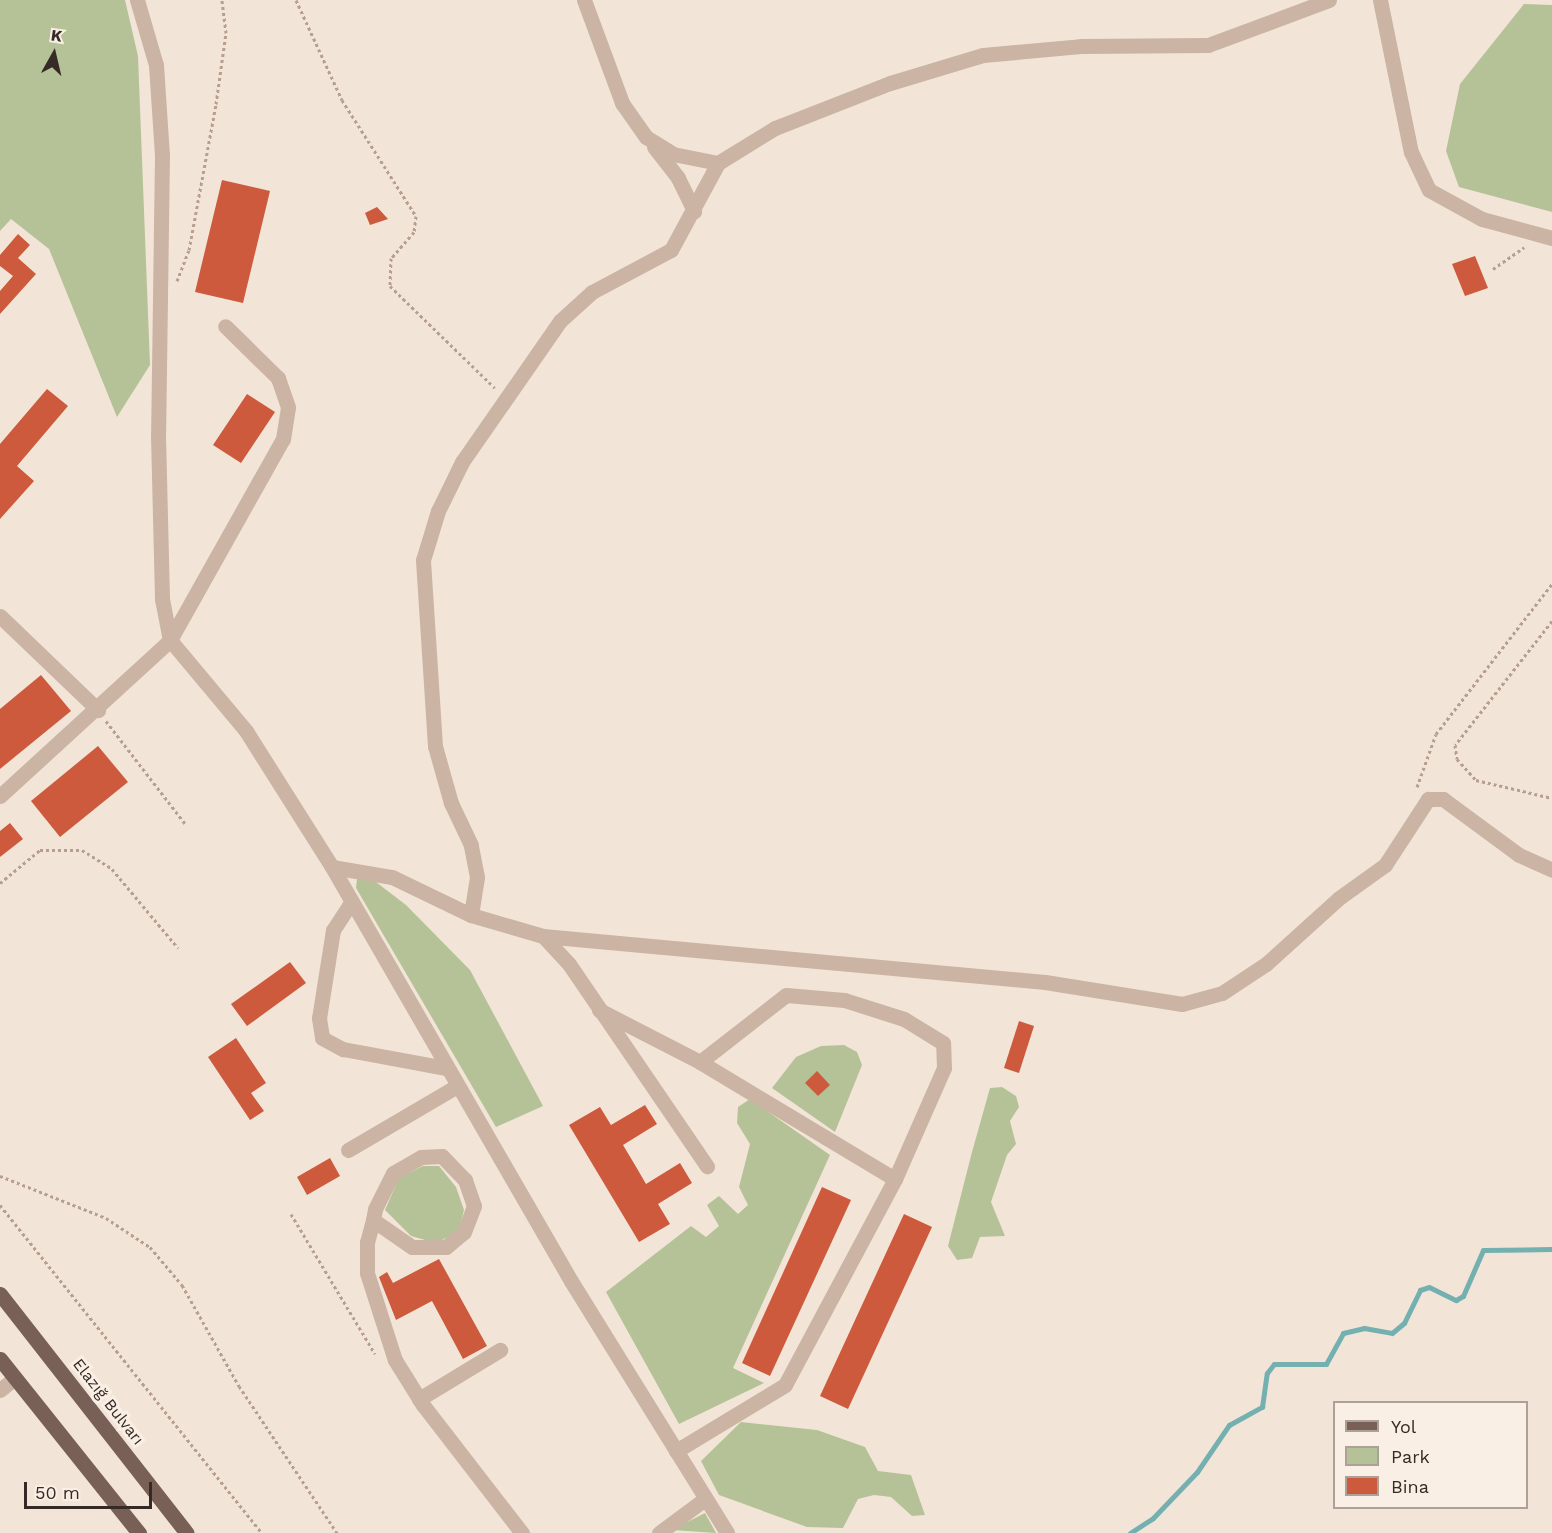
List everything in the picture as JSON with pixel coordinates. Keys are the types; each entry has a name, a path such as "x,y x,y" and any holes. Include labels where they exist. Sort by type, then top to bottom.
{"main road":[{"name":"Elazığ Bulvarı","path":"0,1294 187,1533"},
{"path":"0,1359 139,1533"}],"lane":[{"path":"137,0 156,65 162,155 158,435 162,599 170,640 246,731 332,867 350,904 446,1068 727,1533"},
{"path":"584,0 622,102 678,178 694,211"},
{"path":"471,915 477,877 471,845 451,804 435,746 423,560 438,511 462,462 560,321 592,292 671,249 694,211 718,163 775,128 890,83 983,55 1081,46 1208,45 1329,0"},
{"path":"1380,0 1411,152 1429,190 1482,219 1546,237"},
{"path":"646,137 673,154 718,163"},
{"path":"0,796 98,710 170,640 283,439 288,407 278,378 225,326"},
{"path":"0,616 98,710"},
{"path":"332,867 392,877 471,915 543,936 1045,982 1182,1004 1222,993 1266,964 1339,897 1384,865 1417,811 1428,799 1443,799 1519,855 1552,870"},
{"path":"350,904 333,930 319,1018 322,1038 343,1049 446,1068"},
{"path":"543,936 569,964 707,1166"},
{"path":"676,1451 785,1386 895,1179 944,1068 943,1043 904,1019 844,1000 786,995 700,1062"},
{"path":"599,1011 700,1062 895,1179"},
{"path":"348,1150 457,1086"},
{"path":"373,1220 412,1247 446,1247 464,1232 474,1206 465,1180 442,1156 421,1157 393,1173 373,1220 367,1274 395,1360 419,1399 522,1533"},
{"path":"419,1399 500,1350"},
{"path":"0,1390 15,1378"},
{"path":"659,1533 705,1499"}],"path":[{"path":"173,292 189,250 216,104 226,33 222,0"},
{"path":"296,0 342,100 416,216 414,232 391,258 390,286 507,400"},
{"path":"1493,269 1546,237"},
{"path":"1417,811 1416,782 1436,734 1552,584"},
{"path":"1552,621 1455,745 1457,759 1476,780 1552,798"},
{"path":"98,710 186,825"},
{"path":"0,883 40,850 82,850 112,868 178,948"},
{"path":"0,1176 106,1218 150,1247 182,1285 240,1386 337,1533"},
{"path":"0,1205 262,1533"},
{"path":"291,1214 379,1360"}],"green space":[{"path":"0,0 125,0 138,56 150,365 117,417 49,249 11,219 0,231"},
{"path":"1524,4 1552,5 1552,212 1459,187 1446,151 1460,84"},
{"path":"357,879 372,879 406,905 470,970 543,1106 496,1127 356,888"},
{"path":"844,1045 857,1052 862,1065 835,1132 772,1088 796,1057 821,1046"},
{"path":"1002,1087 1016,1096 1019,1107 1010,1121 1016,1144 1007,1155 991,1202 1005,1236 980,1237 972,1258 957,1260 948,1246 972,1152 990,1088"},
{"path":"750,1099 830,1155 733,1368 764,1383 679,1424 606,1292 691,1226 706,1237 719,1226 707,1205 719,1196 738,1214 748,1205 739,1187 750,1144 737,1123 738,1107"},
{"path":"423,1166 439,1166 456,1187 464,1210 458,1232 436,1243 411,1236 385,1210 399,1178"},
{"path":"741,1422 817,1430 865,1447 878,1471 911,1475 925,1515 912,1516 891,1497 874,1495 858,1499 843,1528 807,1527 719,1495 701,1461"},
{"path":"705,1513 716,1533 672,1530"}],"building":[{"path":"222,180 270,191 243,303 195,292"},
{"path":"377,207 388,219 370,225 365,213"},
{"path":"18,234 30,245 18,258 36,274 0,314 0,291 13,276 0,266 0,255"},
{"path":"1475,256 1488,288 1465,296 1452,264"},
{"path":"47,389 68,406 17,466 34,481 0,519 0,444"},
{"path":"247,394 275,412 241,463 213,445"},
{"path":"41,675 71,711 0,769 0,709"},
{"path":"98,746 128,782 60,837 31,801"},
{"path":"10,823 23,839 0,857 0,831"},
{"path":"290,962 306,983 247,1026 231,1004"},
{"path":"1019,1021 1034,1026 1019,1073 1004,1068"},
{"path":"236,1038 266,1083 251,1093 264,1111 250,1120 208,1057"},
{"path":"817,1071 830,1085 818,1096 805,1083"},
{"path":"645,1105 657,1124 623,1145 646,1184 680,1163 692,1183 658,1204 670,1224 639,1242 569,1125 600,1107 611,1125"},
{"path":"330,1158 340,1176 307,1195 297,1177"},
{"path":"822,1187 851,1200 770,1376 742,1363"},
{"path":"904,1214 932,1227 848,1409 820,1396"},
{"path":"439,1259 487,1346 463,1359 432,1301 396,1320 379,1277 387,1272 393,1283"}],"waterway":[{"path":"1130,1533 1153,1518 1197,1472 1229,1425 1262,1407 1267,1373 1274,1364 1326,1364 1343,1333 1364,1328 1392,1333 1404,1323 1420,1290 1429,1287 1456,1300 1463,1296 1483,1250 1552,1249"}]}
